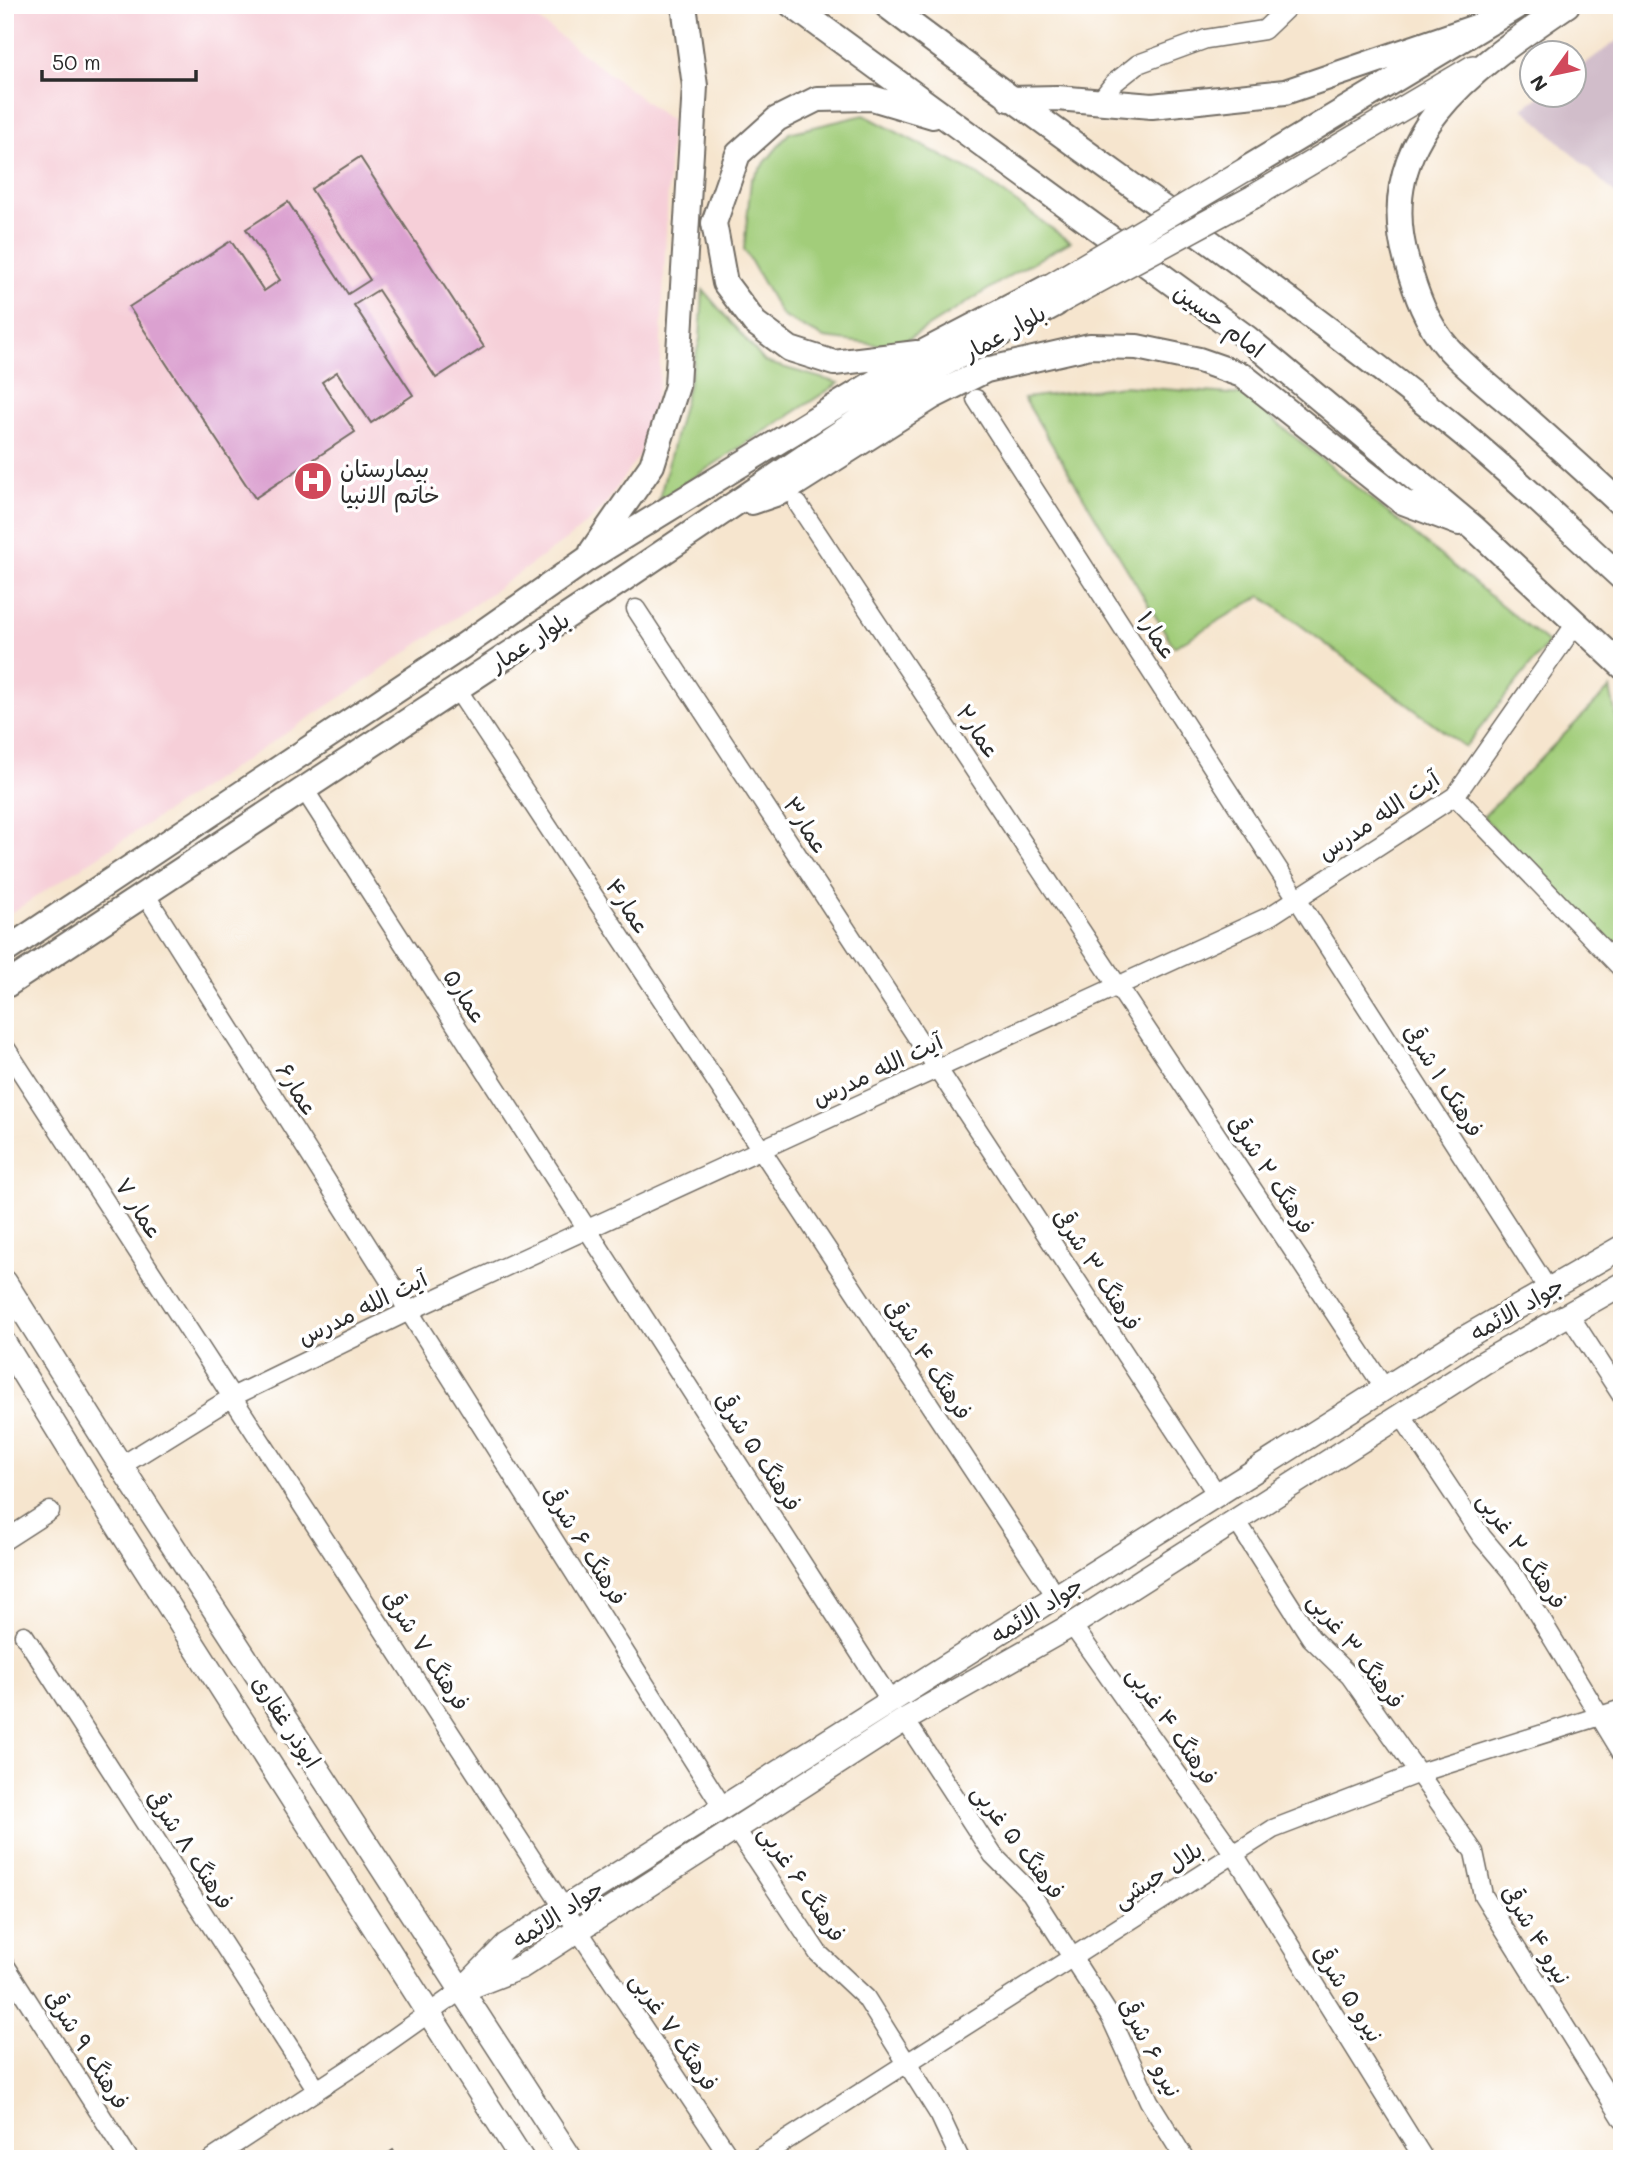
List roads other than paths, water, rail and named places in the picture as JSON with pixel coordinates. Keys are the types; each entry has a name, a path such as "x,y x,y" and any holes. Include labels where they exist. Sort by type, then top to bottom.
{"main road":[{"path":"587,559 652,465 677,386 695,86 684,5"},
{"name":"امام حسین","path":"792,5 1247,338 1474,528 1622,666"},
{"path":"886,5 1009,99 1268,282 1448,422 1622,578"},
{"path":"1248,168 1519,5"},
{"path":"1567,5 1491,57 1442,105 1419,135 1404,171 1399,212 1406,257 1423,310 1449,348 1622,505"},
{"path":"1009,99 1100,101 1152,106 1285,92 1493,21"},
{"path":"925,352 834,363 790,349 755,323 724,284 714,223 738,154 777,119 817,99 872,98 950,120"},
{"name":"بلوار عمار","path":"5,951 587,559 925,352 1052,295"},
{"name":"بلوار عمار","path":"5,986 457,689 933,370 1052,295"},
{"path":"712,517 785,491 932,397 986,370 1090,346 1138,348 1199,360 1241,375 1403,502 1474,528"}],"street":[{"path":"1100,101 1114,83 1138,64 1206,39 1264,30 1290,5"},
{"path":"1052,295 1253,197 1491,57"},
{"path":"1052,295 1248,168"},
{"name":"عمار۱","path":"976,399 1298,898"},
{"name":"عمار۲","path":"798,503 1118,986"},
{"name":"عمار۳","path":"636,609 937,1069"},
{"name":"آیت الله مدرس","path":"121,1466 234,1396 409,1311 1270,916 1455,796 1577,622"},
{"name":"عمار۴","path":"457,689 761,1149"},
{"path":"370,707 388,734"},
{"name":"عمار۵","path":"304,789 587,1229"},
{"path":"1455,796 1622,970"},
{"name":"عمار۶","path":"145,894 409,1311"},
{"name":"فرهنک ۱ شرقی","path":"1298,898 1548,1290"},
{"name":"فرهنگ ۲ شرقی","path":"1118,986 1385,1389"},
{"name":"عمار ۷","path":"5,1047 234,1396"},
{"name":"فرهنگ ۳ شرقی","path":"937,1069 1217,1496"},
{"name":"فرهنگ ۴ شرقی","path":"761,1149 1056,1597"},
{"name":"فرهنگ ۵ شرقی","path":"587,1229 890,1700"},
{"name":"جواد الائمه","path":"212,2159 429,2014 463,1989 506,1945 1385,1389 1622,1247"},
{"name":"ابوذر غفاری","path":"5,1282 121,1466 571,2159"},
{"name":"جواد الائمه","path":"463,1989 521,1967 905,1720 1072,1625 1483,1363 1570,1316 1622,1284"},
{"name":"فرهنگ ۶ شرقی","path":"409,1311 722,1806"},
{"path":"1570,1316 1622,1396"},
{"name":"ابوذر غفاری","path":"5,1344 522,2159"},
{"name":"فرهنگ ۷ شرقی","path":"234,1396 578,1930"},
{"name":"فرهنگ ۲ غربی","path":"1401,1415 1482,1537 1514,1575 1554,1637 1598,1717 1622,1754"},
{"path":"5,1540 50,1511"},
{"name":"فرهنگ ۳ غربی","path":"1236,1520 1311,1638 1350,1676 1419,1773"},
{"name":"فرهنگ ۴ غربی","path":"1072,1625 1234,1854"},
{"name":"فرهنگ ۸ شرقی","path":"24,1634 317,2090"},
{"name":"بلال حبشی","path":"757,2159 1273,1829 1419,1773 1622,1709"},
{"name":"فرهنگ ۵ غربی","path":"905,1720 993,1855 1031,1893 1071,1958"},
{"name":"نیرو ۴ شرقی","path":"1419,1773 1474,1852 1483,1895 1622,2118"},
{"name":"فرهنگ ۶ غربی","path":"735,1828 818,1953 866,1998 940,2116 960,2159"},
{"name":"نیرو ۵ شرقی","path":"1234,1854 1424,2159"},
{"name":"فرهنگ ۷ غربی","path":"578,1930 731,2159"},
{"name":"نیرو ۶ شرقی","path":"1071,1958 1111,2018 1149,2101 1185,2159"},
{"name":"فرهنگ ۹ شرقی","path":"5,1965 129,2159"}],"place":[{"name":"بیمارستان خاتم الانبیا","path":"313,481"}]}
